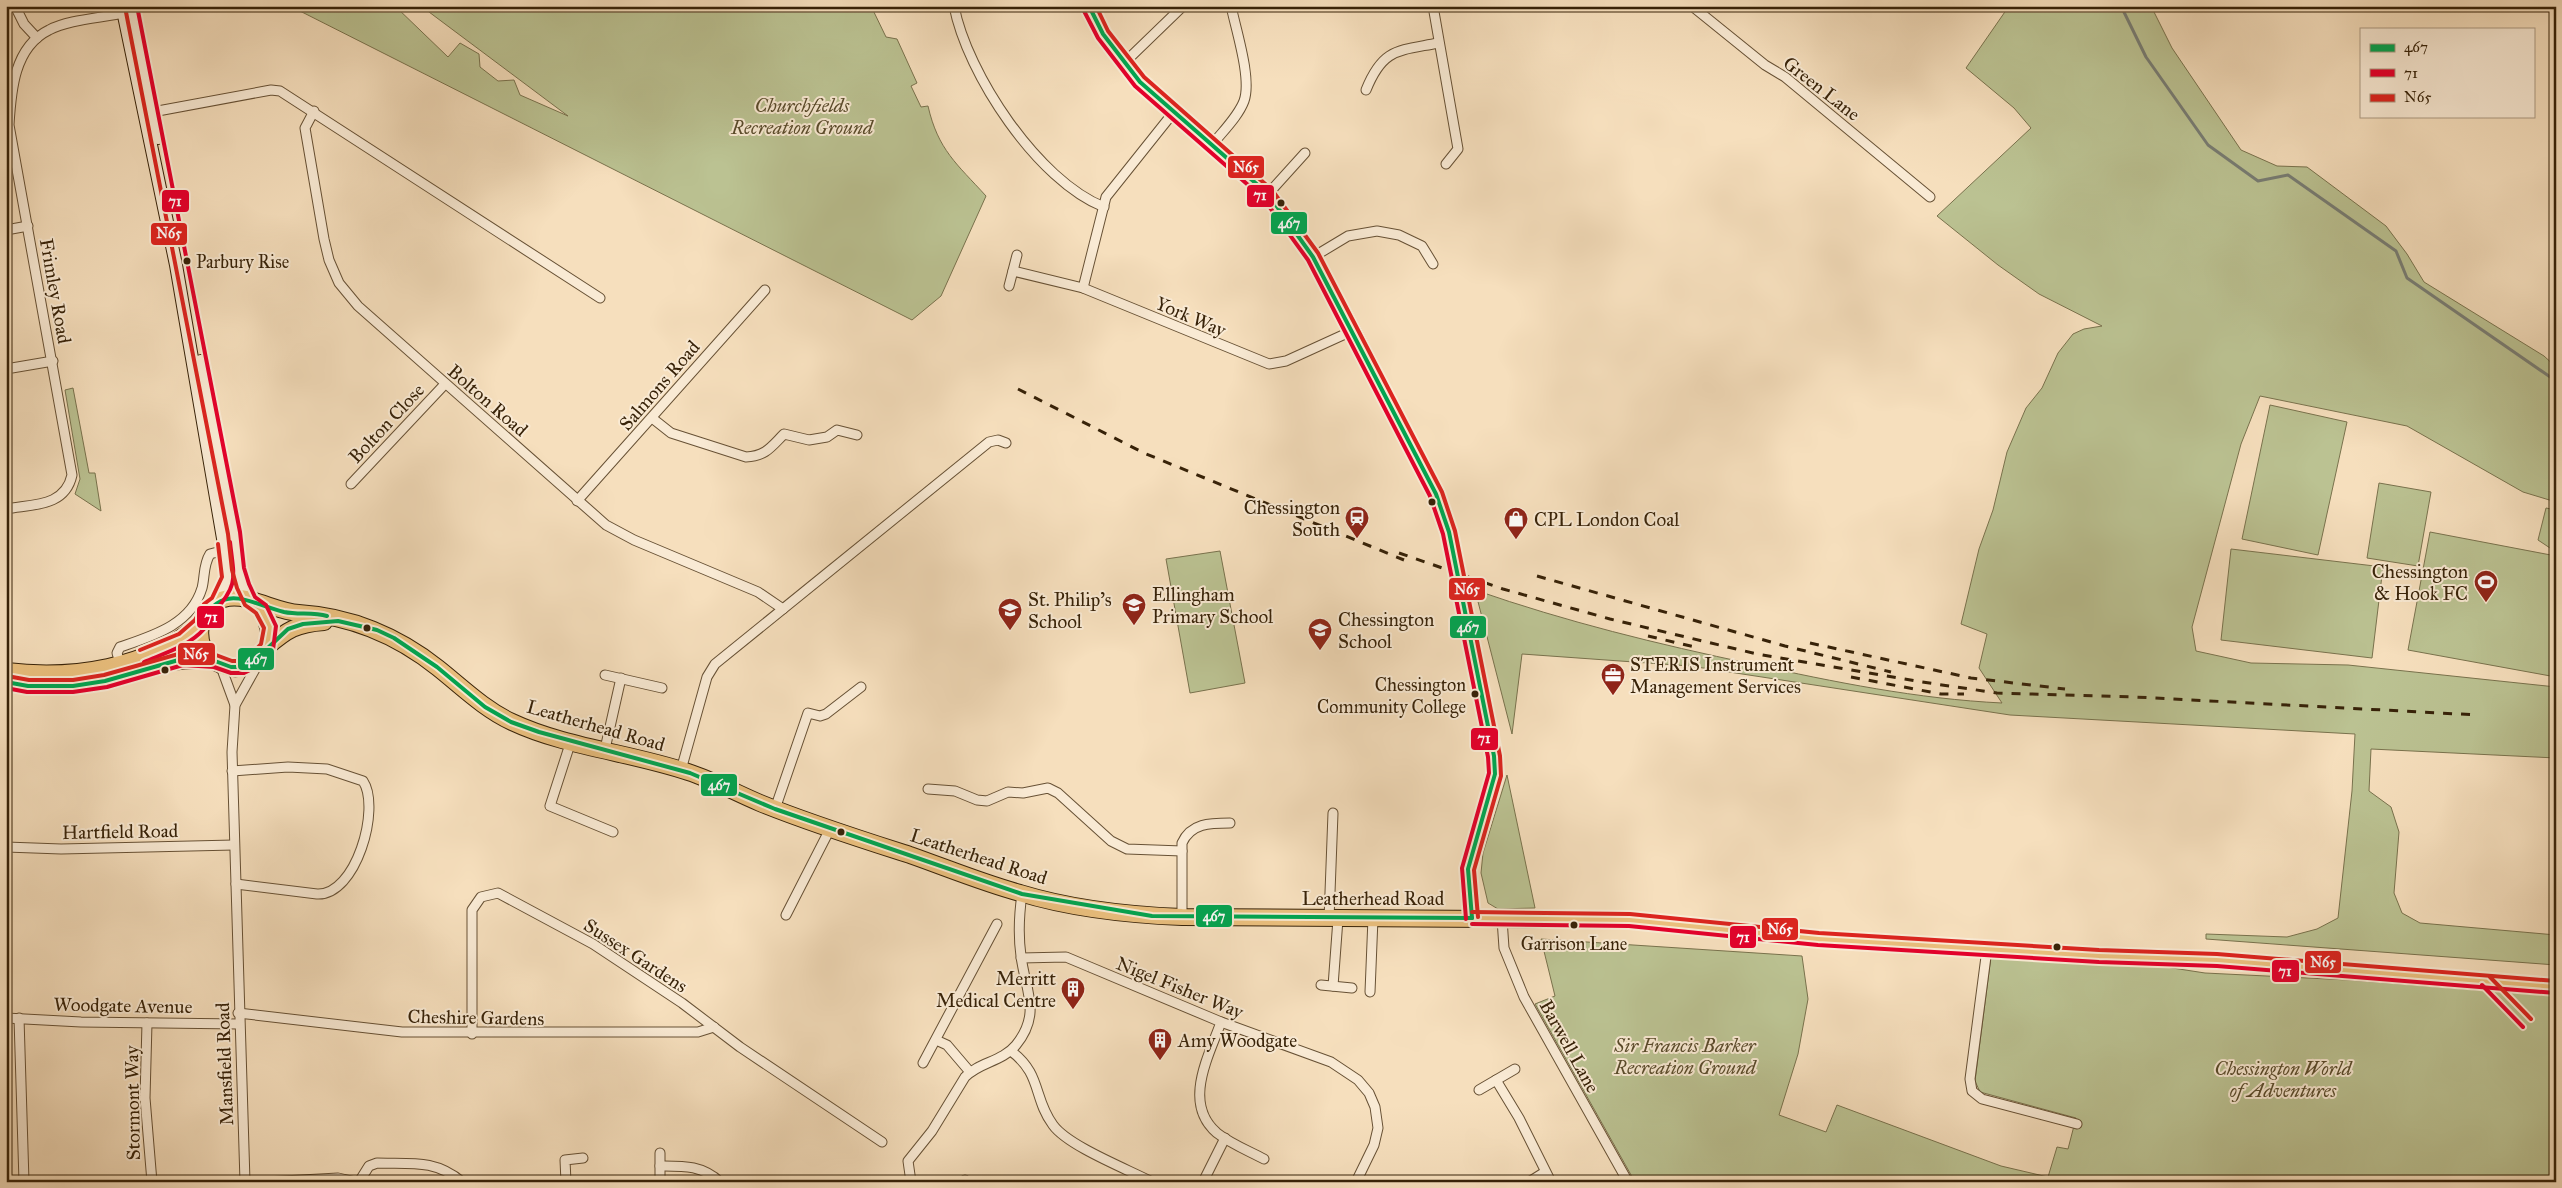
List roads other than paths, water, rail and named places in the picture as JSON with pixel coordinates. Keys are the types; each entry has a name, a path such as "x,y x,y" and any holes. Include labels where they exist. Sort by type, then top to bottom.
{"highway":[{"path":"6,671 66,674 94,671 166,648 182,639 200,624 209,608 217,602 229,598 251,601 266,616 270,627 264,651"},
{"name":"Leatherhead Road","path":"251,601 288,612 322,614 377,630 394,638 437,667 485,707 511,722 571,741 681,770 775,809 1022,894 1123,912 1182,917 1629,920 1818,939 2217,960 2556,987"},
{"path":"6,682 28,686 73,686 105,680 182,659 217,663 231,667 243,667 253,662 288,629 302,624 338,620"},
{"path":"200,624 200,638 205,651 217,663"}],"street":[{"path":"15,6 24,24 37,38 49,29 127,9 234,533 238,570 243,586 251,601"},
{"path":"954,6 970,55 983,83 1008,119 1042,160 1074,191 1089,201 1104,207"},
{"path":"1089,6 1098,26 1122,65 1141,86 1268,194 1313,257 1354,330 1436,494 1449,532 1494,756 1495,774 1468,869 1472,918"},
{"path":"1122,65 1183,6"},
{"path":"1212,145 1244,101 1246,80 1232,6"},
{"path":"1433,6 1458,149 1446,164"},
{"name":"Green Lane","path":"1692,6 1742,47 1785,77 1930,197"},
{"name":"Frimley Road","path":"6,509 50,501 62,496 70,487 72,475 71,456 9,125 10,100 17,70 26,50 37,38"},
{"path":"1366,90 1374,69 1381,61 1396,52 1438,43"},
{"path":"148,113 276,90 285,92 600,298"},
{"name":"Bolton Road","path":"314,111 306,125 306,132 324,239 339,283 358,306 577,501 613,529 758,592 783,609"},
{"path":"148,113 225,550 228,576 226,586 217,602"},
{"path":"1083,288 1106,197 1173,113"},
{"path":"1268,194 1305,153"},
{"path":"6,230 28,226"},
{"path":"1313,257 1348,236 1377,231 1399,235 1422,246 1433,264"},
{"path":"1009,286 1017,255"},
{"name":"York Way","path":"1013,271 1083,288 1268,364 1286,361 1354,330"},
{"name":"Salmons Road","path":"577,501 765,290"},
{"path":"6,369 53,361"},
{"name":"Bolton Close","path":"351,484 445,384"},
{"path":"652,418 671,433 746,457 756,457 771,450 784,434 809,440 827,437 837,430 857,435"},
{"path":"681,770 710,669 989,442 998,440 1006,443"},
{"path":"120,663 117,653 120,648 158,634 187,615 202,587 206,560 210,554 225,550"},
{"name":"Mansfield Road","path":"245,1182 238,1014 232,771 235,705 264,651"},
{"name":"Mansfield Road","path":"217,663 235,705"},
{"path":"605,674 662,688"},
{"path":"605,749 621,678"},
{"path":"775,809 808,713 820,716 826,714 861,687"},
{"path":"571,741 550,806 613,832"},
{"path":"232,771 288,767 327,769 363,781 370,798 362,847 355,864 341,886 334,892 326,895 236,884"},
{"path":"928,790 955,791 977,800 986,801 1008,792 1023,793 1048,788 1058,792 1111,841 1127,849 1182,851"},
{"path":"1333,813 1333,986"},
{"path":"1182,917 1182,843 1191,830 1209,823 1230,823"},
{"path":"786,915 830,829"},
{"name":"Hartfield Road","path":"6,847 61,849 234,845"},
{"name":"Sussex Gardens","path":"472,1034 472,910 481,897 498,893 593,944 740,1047 882,1142"},
{"path":"911,1182 908,1161 932,1132 956,1089 970,1072 994,1062 1010,1051 1028,1024 1031,995 1021,958 1019,922 1022,894"},
{"path":"1370,992 1373,918"},
{"name":"Barwell Lane","path":"1502,919 1504,948 1524,997 1628,1182"},
{"path":"923,1063 993,939 997,924"},
{"path":"1987,949 1970,1079 1972,1090 1982,1099 2077,1124"},
{"name":"Nigel Fisher Way","path":"1021,958 1066,957 1220,1022 1331,1062 1358,1080 1369,1093 1377,1114 1378,1128 1374,1145 1356,1182"},
{"path":"1320,985 1352,988"},
{"name":"Cheshire Gardens","path":"238,1014 402,1032 472,1034 698,1032 714,1027"},
{"name":"Woodgate Avenue","path":"6,1018 239,1024"},
{"path":"19,1018 24,1182"},
{"path":"1220,1022 1200,1079 1199,1097 1208,1121 1216,1131 1225,1138 1264,1159"},
{"name":"Stormont Way","path":"147,1023 145,1098 152,1182"},
{"path":"936,1040 952,1050 970,1072"},
{"path":"921,1044 930,1049"},
{"path":"1010,1051 1030,1069 1037,1083 1046,1115 1061,1135 1152,1182"},
{"path":"1479,1090 1515,1068"},
{"path":"1496,1080 1519,1118 1551,1182"},
{"path":"1203,1182 1225,1138"},
{"path":"660,1153 660,1180"},
{"path":"566,1182 566,1160 583,1158"},
{"path":"265,1182 338,1178 358,1182 369,1166 377,1163 429,1163 443,1169 462,1182"},
{"path":"660,1166 699,1167 711,1173 720,1182"},
{"path":"1528,1182 1545,1172"}],"waterway":[{"path":"2121,6 2146,57 2208,145 2258,181 2288,175 2396,251 2407,278 2556,381"}],"railway":[{"path":"1018,389 1144,453 1404,560"},
{"path":"1399,553 1503,589 1610,619 1757,654 1922,682 1997,693 2135,697 2478,715"},
{"path":"1537,576 1785,646 1891,672"},
{"path":"1648,636 1699,648"},
{"path":"1810,643 1971,678 2065,689"},
{"path":"1851,677 1941,694 1964,694"}],"place":[{"name":"Parbury Rise","path":"187,261"},
{"name":"Chessington South","path":"1357,539"},
{"name":"CPL London Coal","path":"1516,540"},
{"name":"Chessington & Hook FC","path":"2486,603"},
{"name":"Ellingham Primary School","path":"1134,626"},
{"name":"St. Philip's School","path":"1010,631"},
{"name":"Chessington School","path":"1320,651"},
{"name":"Chessington Community College","path":"1475,694"},
{"name":"STERIS Instrument Management Services","path":"1613,696"},
{"name":"Garrison Lane","path":"1574,925"},
{"name":"Merritt Medical Centre","path":"1073,1010"},
{"name":"Amy Woodgate","path":"1160,1061"}],"park label":[{"name":"Churchfields Recreation Ground","path":"802,116"},
{"name":"Sir Francis Barker Recreation Ground","path":"1685,1056"},
{"name":"Chessington World of Adventures","path":"2283,1079"}]}
